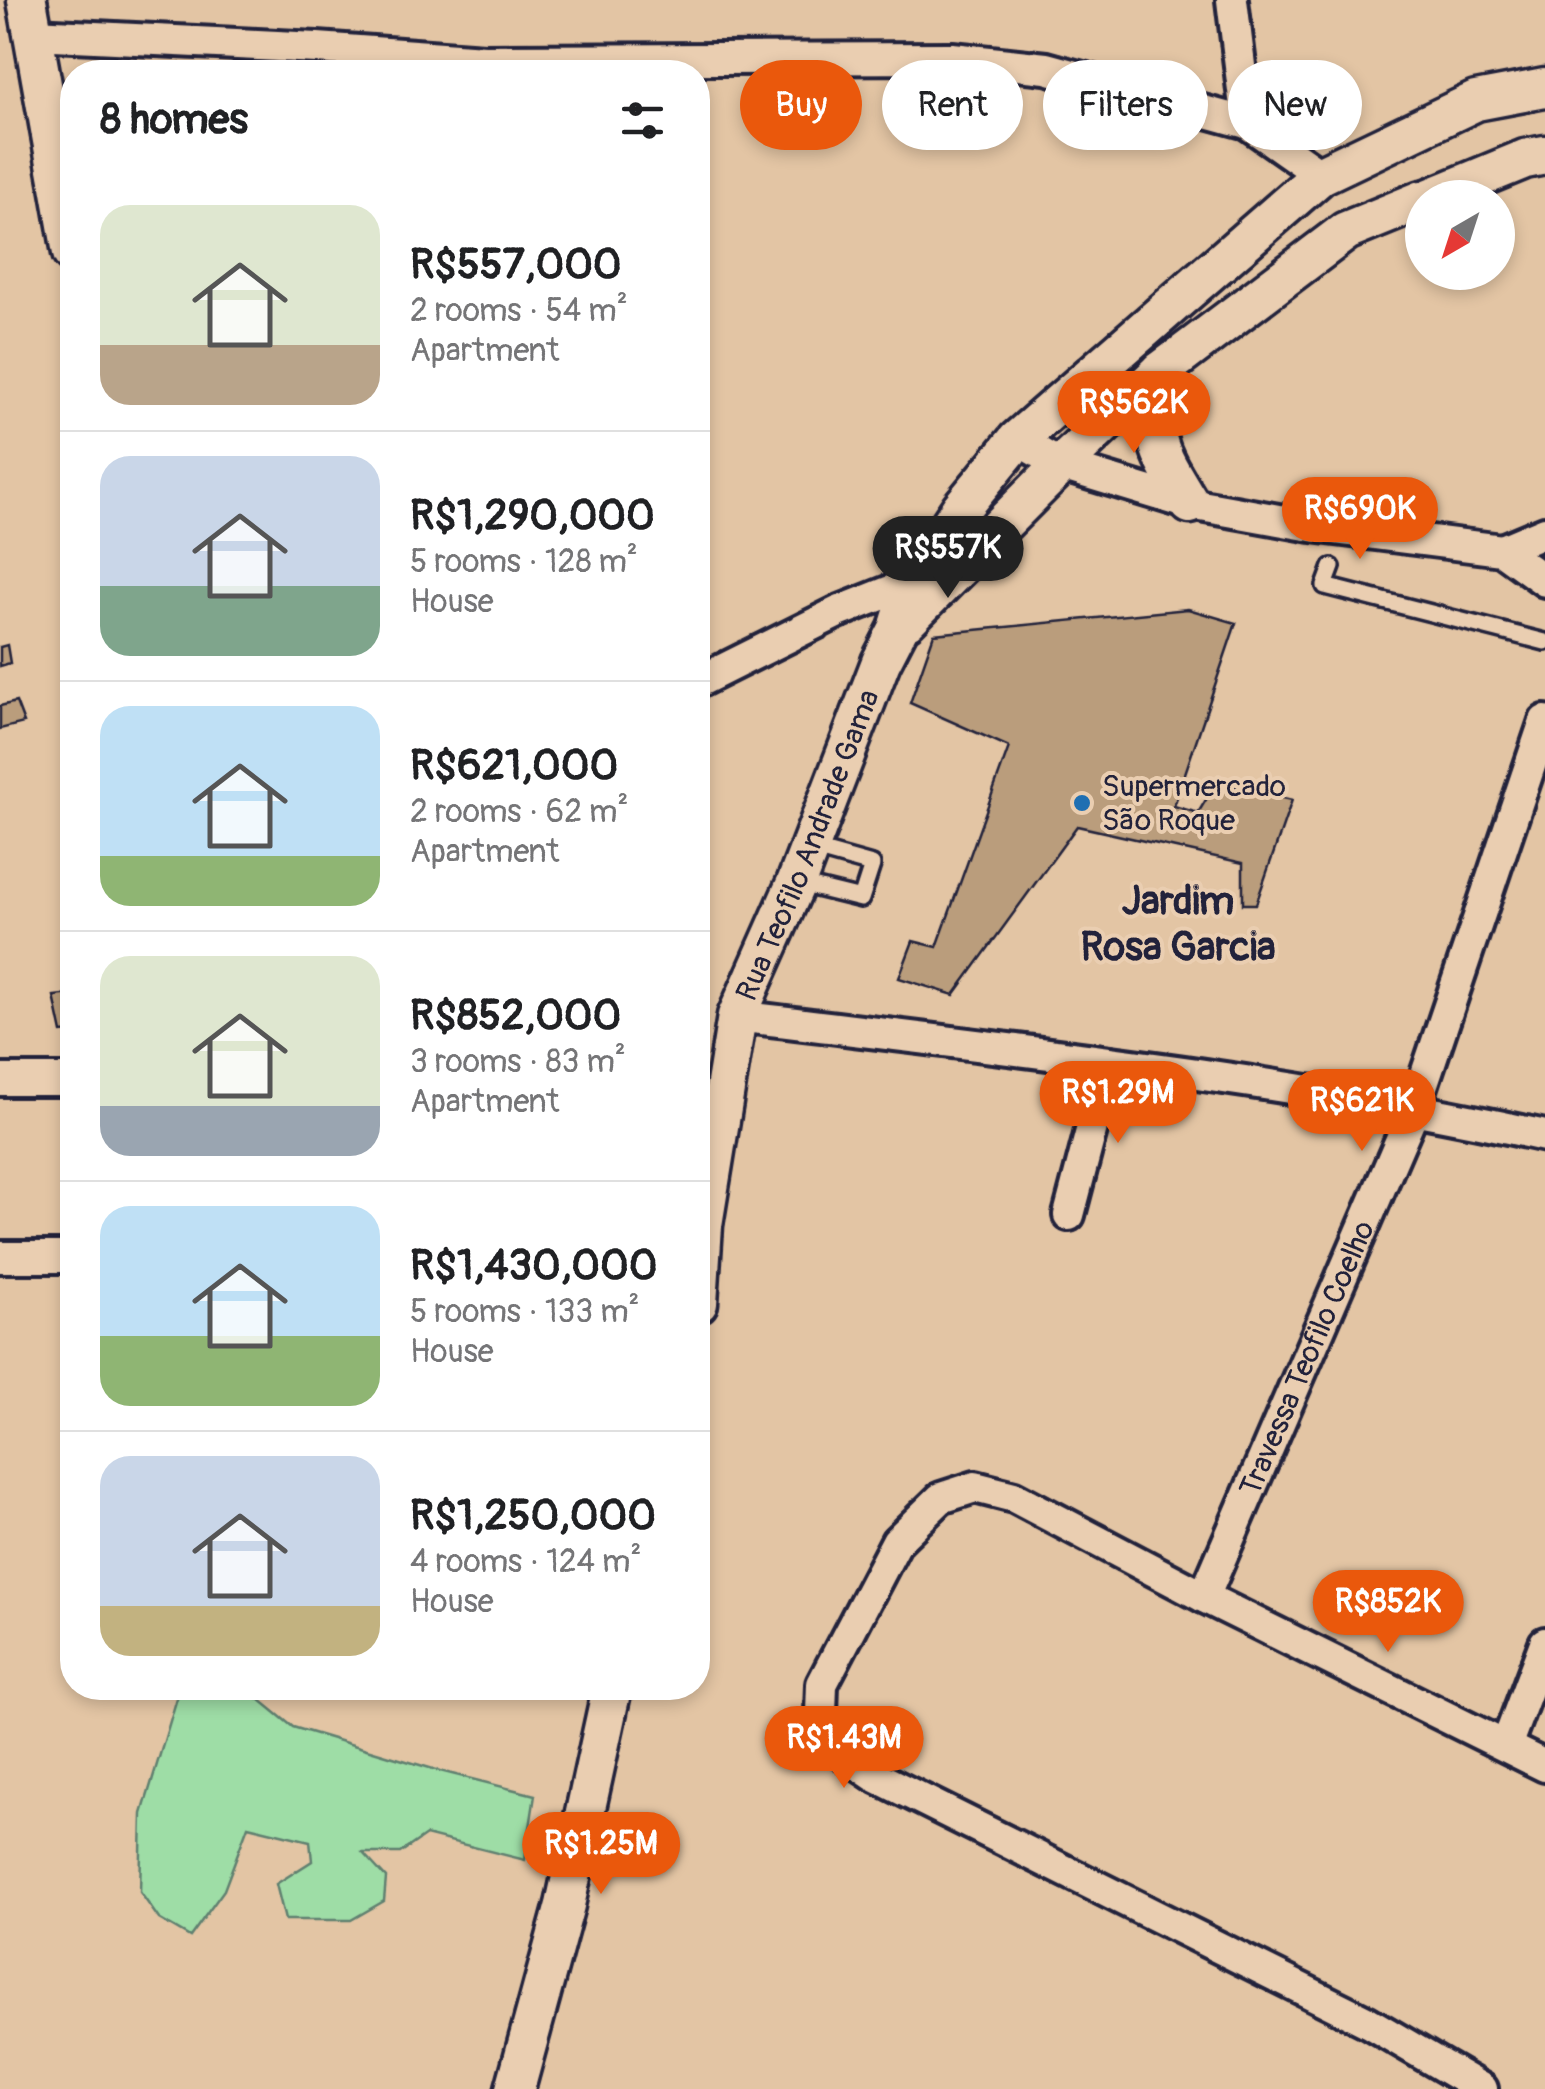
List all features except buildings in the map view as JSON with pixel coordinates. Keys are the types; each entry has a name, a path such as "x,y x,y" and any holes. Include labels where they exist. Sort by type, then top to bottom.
{"street":[{"path":"1232,0 1239,60"},
{"path":"60,186 30,17 317,48 484,60 952,58 1046,68 1228,119"},
{"name":"Rua Teofilo Andrade Gama","path":"710,1183 738,1016 796,883 881,662 898,629 913,581 961,508 1016,440 1321,174 1476,101 1545,88"},
{"path":"1285,150 1321,174"},
{"path":"1474,180 1545,155"},
{"name":"Rua Teofilo Andrade Gama","path":"898,629 1060,464 1161,370 1346,231 1405,207"},
{"path":"1161,370 1154,436 1190,504"},
{"path":"1016,440 1060,464 1190,504 1312,526 1502,550 1545,581"},
{"path":"1502,550 1545,532"},
{"path":"710,676 838,612 964,564"},
{"name":"Travessa Teofilo Coelho","path":"1204,1597 1415,1107 1545,721"},
{"path":"738,1016 1109,1062 1415,1107 1545,1136"},
{"path":"1069,1215 1109,1062"},
{"path":"0,1080 60,1080"},
{"path":"0,1257 60,1257"},
{"path":"1482,2089 1366,2021 876,1776 846,1757 829,1736 821,1713 822,1684 897,1540 941,1498 975,1487 1014,1498 1545,1766"},
{"path":"1506,1746 1545,1642"},
{"path":"515,2089 565,1906 609,1700"}],"lane":[{"path":"1332,567 1325,586 1545,642"},
{"path":"796,883 861,898 872,865 809,847"}],"green space":[{"path":"176,1700 260,1700 293,1727 535,1795 525,1860 426,1835 400,1853 363,1853 386,1878 384,1901 351,1920 285,1920 276,1884 312,1861 310,1841 248,1826 224,1890 190,1937 159,1919 140,1892 142,1814"}],"place":[{"name":"Supermercado São Roque","path":"1082,803"}],"district":[{"name":"Jardim Rosa Garcia","path":"1178,923"}]}
